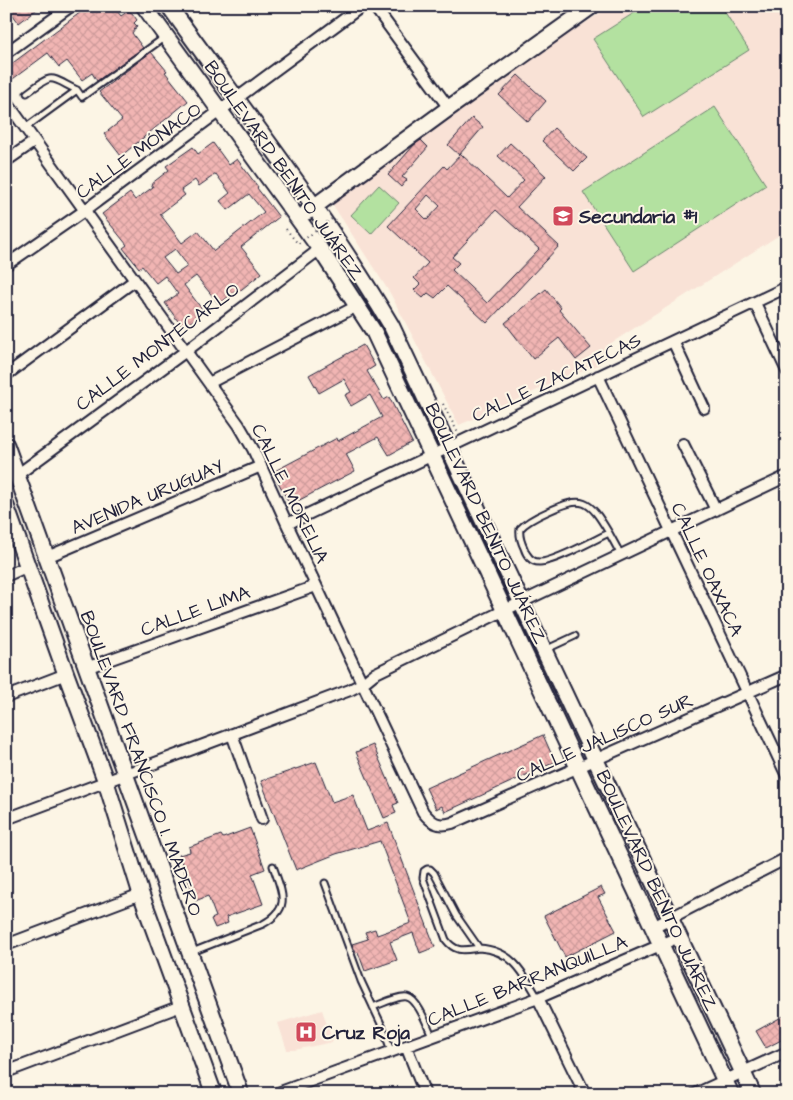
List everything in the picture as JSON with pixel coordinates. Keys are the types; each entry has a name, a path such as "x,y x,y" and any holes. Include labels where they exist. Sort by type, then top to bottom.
{"main road":[{"name":"BOULEVARD BENITO JUÁREZ","path":"144,6 320,249 374,332 728,1087"},
{"name":"BOULEVARD BENITO JUÁREZ","path":"169,6 314,208 370,290 391,325 753,1094"},
{"path":"298,219 592,6"},
{"name":"BOULEVARD FRANCISCO I. MADERO","path":"6,445 241,1094"},
{"path":"6,506 106,782 141,894 214,1094"}],"street":[{"path":"6,53 71,6"},
{"name":"CALLE MÓNACO","path":"6,265 237,100 362,6"},
{"path":"374,6 449,108"},
{"name":"CALLE MORELIA","path":"6,101 239,425 253,449 423,812 435,824"},
{"path":"6,161 35,141"},
{"name":"CALLE MONTECARLO","path":"17,475 186,351 320,249"},
{"path":"6,376 134,281"},
{"name":"CALLE ZACATECAS","path":"287,524 787,287"},
{"path":"755,303 785,364"},
{"path":"209,383 357,306"},
{"path":"673,341 704,408"},
{"name":"CALLE OAXACA","path":"598,376 787,776"},
{"path":"683,444 716,510"},
{"name":"AVENIDA URUGUAY","path":"47,557 261,466"},
{"path":"6,819 334,697 363,683 374,674 521,602 787,476"},
{"path":"6,576 28,566"},
{"name":"CALLE LIMA","path":"86,668 316,586"},
{"path":"6,697 66,674"},
{"name":"CALLE JALISCO SUR","path":"435,824 442,826 452,823 787,675"},
{"path":"232,734 262,819"},
{"path":"653,927 787,858"},
{"path":"6,945 141,894"},
{"name":"CALLE BARRANQUILLA","path":"275,1094 538,998 679,937"},
{"path":"538,998 585,1094"},
{"path":"6,1072 181,1006"},
{"path":"406,1046 425,1094"},
{"path":"695,1094 728,1087 743,1073 787,1052"}],"lane":[{"path":"27,93 46,79 52,78 77,90 82,97 165,36"},
{"path":"25,128 77,90"},
{"path":"609,533 555,558 540,562 531,559 526,553 519,535 520,529 530,521 566,504 577,501 586,504 598,516 609,533 621,555"},
{"path":"544,651 575,636"},
{"path":"189,953 274,918 282,906 283,894 273,866"},
{"path":"479,948 456,915 434,873 430,869 424,871 423,878 446,940 451,947 457,950 479,948 498,951 515,963 538,998"},
{"path":"325,883 391,1051"},
{"path":"373,1007 407,996 414,1000 418,1006 432,1037"}],"path":[{"path":"286,230 298,244 333,218 343,231"}],"shaded area":[{"name":"Secundaria #1","path":"611,6 771,6 787,25 787,230 605,347 599,365 552,383 459,425 390,293 331,202 454,109"},
{"name":"Cruz Roja","path":"322,1010 333,1042 287,1050 278,1023"}],"green space":[{"path":"645,6 721,6 749,50 644,117 593,39"},
{"path":"715,107 766,185 634,271 583,192"},
{"path":"379,185 399,203 371,234 351,215"}],"building":[{"path":"6,6 41,6 19,23"},
{"path":"89,6 113,6 121,16 128,11 132,13 137,20 134,23 137,26 132,33 143,48 97,81 92,73 82,80 67,61 59,67 48,53 6,84 6,68"},
{"path":"151,52 188,101 121,156 104,134 122,120 99,92"},
{"path":"518,75 546,101 528,122 499,95"},
{"path":"472,118 483,127 459,155 448,145"},
{"path":"554,128 587,158 574,171 542,141"},
{"path":"421,140 428,147 402,177 407,180 401,187 388,175 414,145"},
{"path":"213,143 229,165 237,159 279,217 241,247 262,273 237,293 236,291 219,304 196,276 184,285 204,312 183,328 165,303 178,294 165,276 156,283 142,266 139,268 123,248 127,245 102,214 130,193 135,200 153,187 151,184 169,170 166,166 193,147 198,154","holes":["216,174 230,193 220,201 228,210 249,194 264,212 214,251 198,231 182,243 160,214 185,195 181,190 195,180 199,186","175,249 188,266 176,274 163,258"]},
{"path":"510,143 546,176 517,207 559,246 487,323 447,286 435,298 428,293 423,298 414,290 420,284 414,278 428,263 388,226 444,166 447,169 461,154 507,198 524,180 498,156","holes":["428,195 440,206 427,220 416,209","496,210 539,249 487,303 452,270 459,263 452,257"]},
{"path":"546,289 561,308 559,310 591,348 576,360 559,338 533,359 505,323"},
{"path":"363,345 375,366 367,371 384,400 389,397 412,442 389,455 378,437 346,454 355,471 290,505 273,472 337,438 338,441 382,417 370,395 351,406 345,395 351,392 344,379 319,393 309,375"},
{"path":"543,735 555,762 445,812 442,806 436,809 426,788"},
{"path":"373,745 398,803 393,805 396,813 384,818 356,752"},
{"path":"316,762 332,802 353,795 367,831 388,823 435,947 420,953 413,933 390,942 397,960 365,971 358,952 356,953 352,944 368,939 365,932 375,929 377,935 411,923 380,841 336,854 296,870 261,781"},
{"path":"250,828 265,869 252,874 263,904 226,917 228,923 215,928 211,919 216,917 208,896 195,901 179,855 190,852 189,847 221,835 223,838"},
{"path":"601,887 605,894 598,897 616,931 565,957 544,916"},
{"path":"787,1014 787,1037 766,1048 756,1031"}],"place":[{"name":"Secundaria #1","path":"563,216"},
{"name":"Cruz Roja","path":"306,1032"}]}
